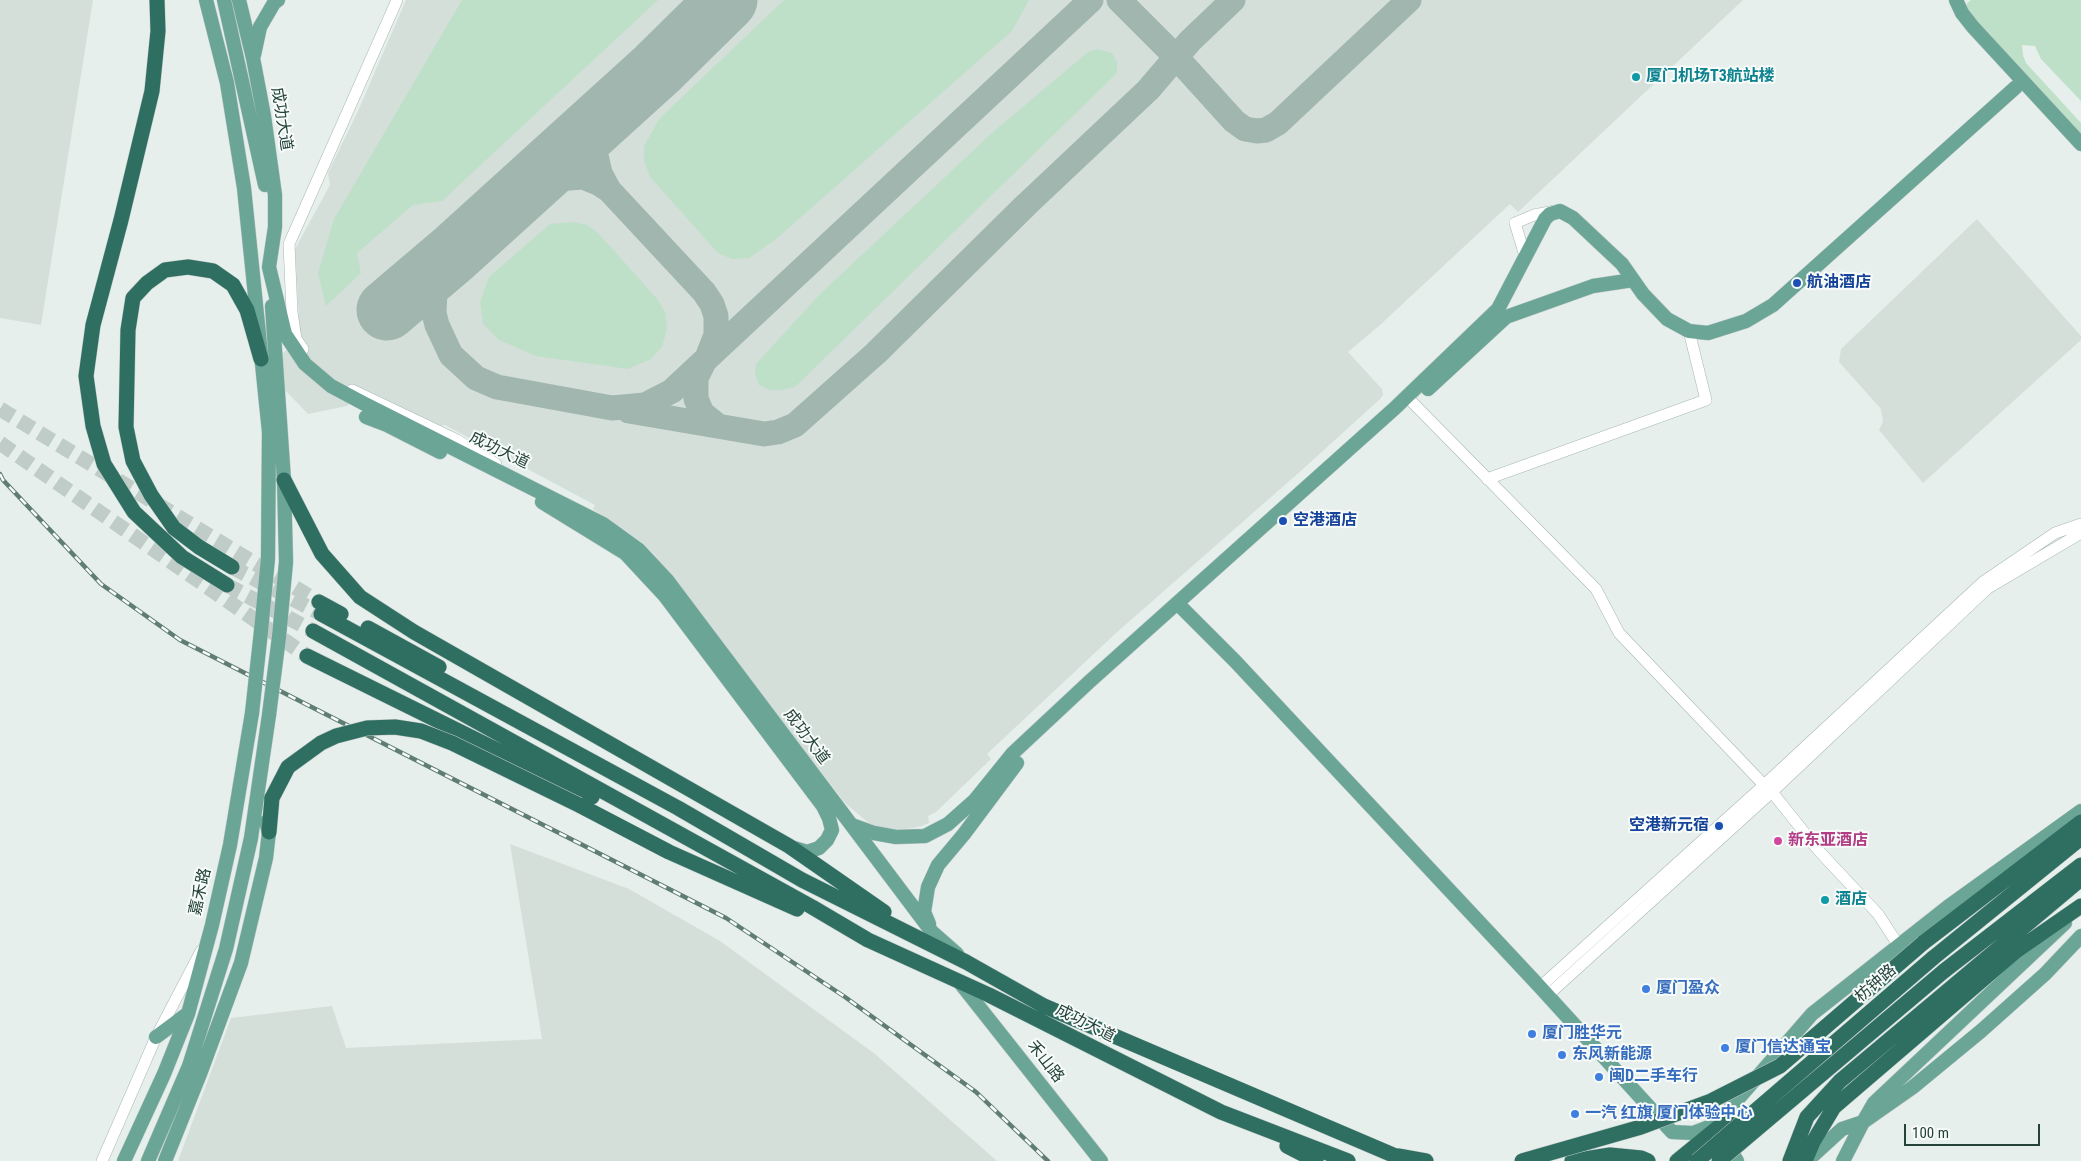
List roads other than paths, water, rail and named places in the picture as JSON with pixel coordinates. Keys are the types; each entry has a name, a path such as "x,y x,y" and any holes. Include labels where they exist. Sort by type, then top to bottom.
{"highway":[{"path":"157,0 158,31 152,91 121,220 93,324 86,376 93,426 104,464 134,512 182,557 227,585"},
{"path":"232,567 199,547 174,528 151,495 133,461 126,418 128,330 133,298 147,283 165,270 188,266 213,271 233,285 247,310 261,359"},
{"name":"成功大道","path":"284,480 322,554 360,597 414,632 789,846 966,962 1044,1006 1401,1158 1426,1161"},
{"name":"成功大道","path":"320,608 678,808 802,880 930,938"},
{"name":"成功大道","path":"313,631 812,906 868,940 961,984 989,995 1221,1112 1348,1161"},
{"path":"307,656 812,906"},
{"path":"269,832 265,797 288,767 321,743 336,736 367,728 395,727 421,731 452,743 580,805 669,852 868,940"},
{"path":"1522,1161 1641,1127 1711,1101 1780,1066 1923,943 2081,822"},
{"name":"枋钟路","path":"1698,1161 1933,958 2081,838"},
{"path":"1719,1161 1944,971 2081,865"},
{"path":"1790,1161 1807,1117 1840,1081 2081,879"},
{"path":"1806,1161 1813,1142 1834,1107 2016,952 2081,907"},
{"path":"1221,1112 1316,1161"},
{"path":"1677,1161 1727,1120"},
{"path":"1572,1161 1610,1155 1642,1158 1648,1161"}],"main road":[{"name":"嘉禾路","path":"124,1161 164,1074 188,1014 209,937 230,845 252,713 268,558 269,432 244,188 227,83 206,0"},
{"path":"148,1161 189,1066 228,940 251,838 265,797 270,714 286,562 284,480 269,267 266,190 224,0"},
{"name":"成功大道","path":"239,0 264,116 275,195 275,227 269,267 286,334 305,364 339,390 603,524 639,550 668,580 895,882 930,938"},
{"path":"253,58 260,27 274,3 278,0"},
{"path":"1956,0 1958,6 1973,27 2081,144"},
{"path":"930,938 924,912 928,887 938,866 1020,760 1498,309 1545,219 1555,211 1564,212 1574,218 1622,264 1633,280 1667,319 1689,331 1708,333 1746,321 1773,305 2016,87"},
{"path":"852,825 874,833 896,837 925,836 948,824 975,800 1020,747 1089,682 1181,607 1413,404 1506,317 1594,286 1633,280"},
{"name":"成功大道","path":"366,417 387,425 549,505 625,553 665,596 823,806 832,830 827,840 819,848 808,852 789,846"},
{"path":"1181,607 1236,661 1544,991 1672,1132 1692,1133 1727,1120"},
{"path":"1737,1161 1727,1144 1727,1120 1731,1107 1812,1014 1948,906 2081,812"},
{"path":"165,1161 200,1074 238,969 266,858 269,832"},
{"path":"1843,1161 1874,1103 2081,907"},
{"path":"1806,1161 1842,1129 1863,1122 1913,1087 1982,1031 2046,974 2081,936"},
{"path":"215,985 238,969"},
{"name":"禾山路","path":"961,984 1101,1161"},
{"path":"156,1036 188,1014"}],"street":[{"path":"397,0 289,244 292,312 296,339 314,365 340,384 457,440 538,490"},
{"path":"1525,256 1515,223 1534,215 1555,211"},
{"path":"1487,479 1706,400 1689,331"},
{"path":"1413,404 1596,589 1619,633 1768,788 1819,852 1878,914 1899,946"},
{"path":"1768,788 1983,582 2056,533 2081,524"},
{"path":"1544,991 1988,588 2081,533"},
{"path":"102,1161 156,1036 209,937"}],"tunnel":[{"path":"0,409 319,602"},
{"path":"0,443 307,656"},
{"path":"232,567 321,614"},
{"path":"227,585 313,631"}],"railway":[{"path":"0,474 3,480 101,584 180,640 726,918 845,997 976,1092 1048,1161"}],"place":[{"name":"厦门机场T3航站楼","path":"1636,77"},
{"name":"航油酒店","path":"1797,283"},
{"name":"空港酒店","path":"1283,521"},
{"name":"空港新元宿","path":"1719,826"},
{"name":"新东亚酒店","path":"1778,841"},
{"name":"酒店","path":"1825,900"},
{"name":"厦门盈众","path":"1646,989"},
{"name":"厦门胜华元","path":"1532,1034"},
{"name":"厦门信达通宝","path":"1725,1048"},
{"name":"东风新能源","path":"1562,1055"},
{"name":"闽D二手车行","path":"1599,1077"},
{"name":"一汽 红旗 厦门体验中心","path":"1575,1114"}]}
